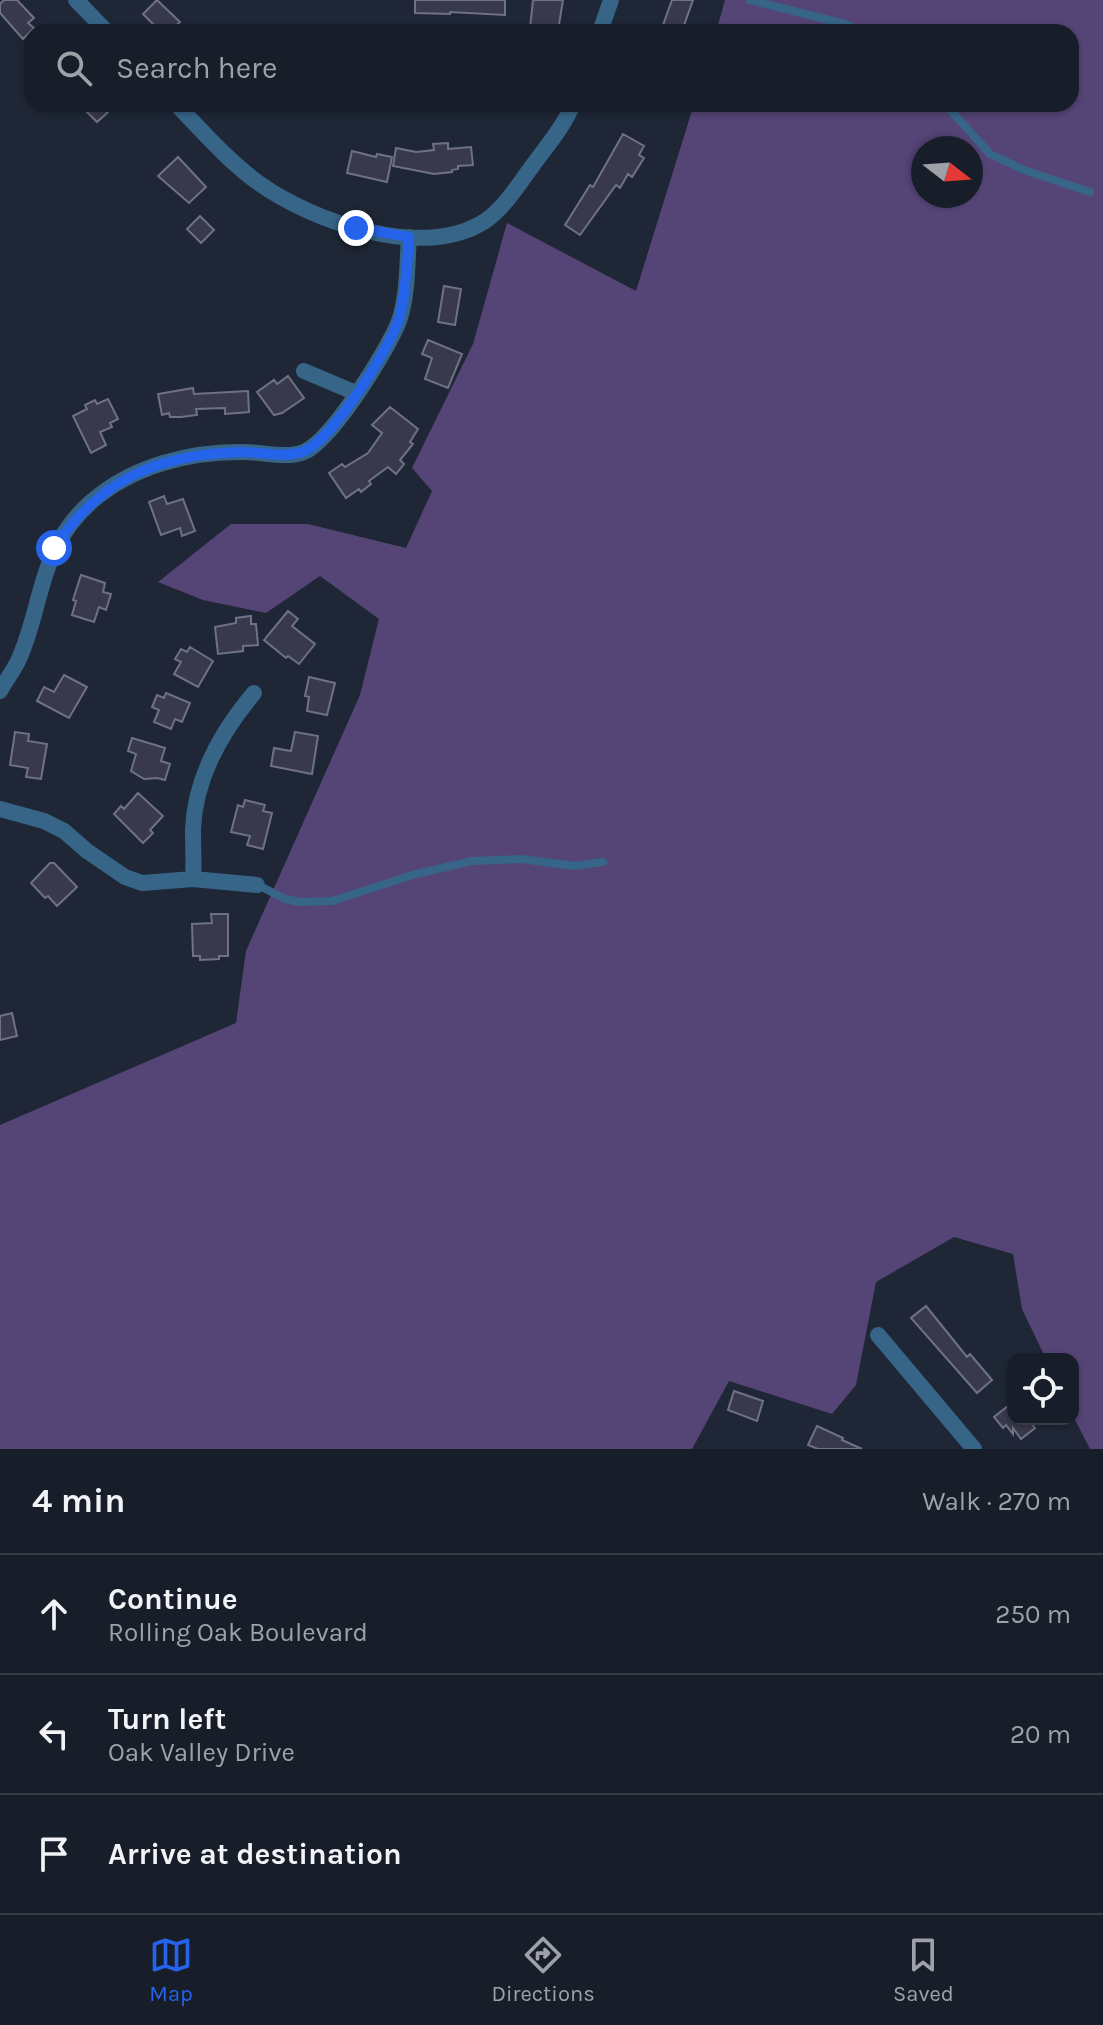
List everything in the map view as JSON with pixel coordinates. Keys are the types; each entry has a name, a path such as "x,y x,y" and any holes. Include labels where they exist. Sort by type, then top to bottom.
{"street":[{"path":"76,0 99,24"},
{"path":"603,24 611,0"},
{"path":"184,112 232,162 263,186 336,222 377,233 409,237 447,234 477,226 502,206 556,134 568,112"},
{"path":"0,691 18,660 54,548 90,502 113,486 166,461 242,452 289,455 306,451 338,422 379,361 399,319 405,293 409,237"},
{"path":"304,371 356,393"},
{"path":"193,879 193,827 202,781 212,755 237,713 254,693"},
{"path":"0,809 44,821 64,831 87,851 142,883 193,879 257,885"},
{"path":"878,1335 974,1449"}],"lane":[{"path":"750,0 845,24"},
{"path":"952,112 990,154 1024,170 1090,192"},
{"path":"257,885 285,899 332,901 416,874 472,861 521,859 575,866 603,862"}],"shaded area":[{"path":"725,0 1103,0 1103,1449 1090,1449 1078,1425 1079,1353 1043,1353 1022,1309 1013,1254 954,1237 876,1282 856,1385 832,1414 729,1381 692,1449 0,1449 0,1125 236,1023 246,951 360,695 379,619 320,576 266,613 203,600 158,582 231,524 308,524 406,548 432,491 412,468 473,344 507,223 636,291 692,112 1079,112 1079,24 718,24"}],"building":[{"path":"4,0 17,0 34,18 29,24 24,24 23,39 0,13 0,4"},
{"path":"157,0 180,22 153,24 143,14"},
{"path":"415,0 505,0 505,15 415,13"},
{"path":"533,0 563,0 559,24 530,24"},
{"path":"672,0 693,0 684,24 663,24"},
{"path":"87,112 108,112 97,122"},
{"path":"623,134 644,146 639,155 644,158 632,177 628,174 620,188 616,185 580,235 565,225 590,185 593,187"},
{"path":"448,143 448,149 471,147 473,165 434,174 393,166 396,148 416,152 434,150 433,144"},
{"path":"352,151 392,157 387,182 347,173"},
{"path":"178,157 206,187 189,203 158,176"},
{"path":"200,216 214,230 201,243 187,229"},
{"path":"444,286 461,289 455,325 438,322"},
{"path":"428,340 462,354 448,388 425,379 432,358 422,354"},
{"path":"288,376 304,398 274,415 257,392 274,380 277,384"},
{"path":"193,388 194,394 248,391 249,412 225,414 225,408 196,409 197,415 162,415 158,394"},
{"path":"108,399 118,419 110,423 112,427 100,432 106,445 91,453 73,416 87,409 85,405 95,400 97,404"},
{"path":"390,407 418,429 410,442 413,444 400,460 404,464 396,474 388,467 369,481 371,484 361,492 359,489 346,498 329,473 368,453 382,433 372,425"},
{"path":"164,496 167,504 183,499 195,531 182,536 180,528 161,535 149,502"},
{"path":"81,575 105,583 103,592 111,594 106,610 99,607 94,622 72,615"},
{"path":"288,611 298,619 292,626 315,644 299,664 288,656 286,658 264,640"},
{"path":"251,616 251,624 256,624 258,645 243,646 243,651 218,654 215,627 236,623 236,618"},
{"path":"190,647 213,661 198,687 174,674 181,662 175,659 181,649 187,652"},
{"path":"64,675 87,687 69,718 37,701 44,687 54,692"},
{"path":"309,677 335,683 327,715 307,711 309,697 305,696"},
{"path":"166,693 190,703 182,722 175,719 171,729 154,722 159,710 152,707 157,695 164,698"},
{"path":"15,732 29,734 28,741 47,744 41,779 26,777 28,768 10,765"},
{"path":"295,732 318,736 312,774 271,766 274,748 291,751"},
{"path":"132,738 165,748 161,761 170,764 165,780 144,779 131,771 136,754 128,751"},
{"path":"138,793 163,816 143,843 114,814 121,806 124,809"},
{"path":"245,800 265,805 263,811 272,813 263,849 247,845 250,836 231,832 238,805 243,807"},
{"path":"50,863 54,863 77,887 57,906 31,883"},
{"path":"211,914 228,914 228,956 200,960 200,956 193,956 192,924 212,923"},
{"path":"12,1013 17,1036 0,1040 0,1016"},
{"path":"926,1306 967,1357 970,1354 992,1380 977,1393 911,1318"},
{"path":"734,1391 763,1401 757,1421 728,1410"},
{"path":"1007,1407 1007,1425 1033,1425 1035,1428 1021,1439 1013,1428 1013,1434 994,1417"},
{"path":"817,1426 862,1449 818,1449 808,1445"}],"route":[{"path":"54,548 90,502 113,486 166,461 242,452 289,455 306,451 338,422 379,361 399,319 405,293 409,237 356,228"}]}
